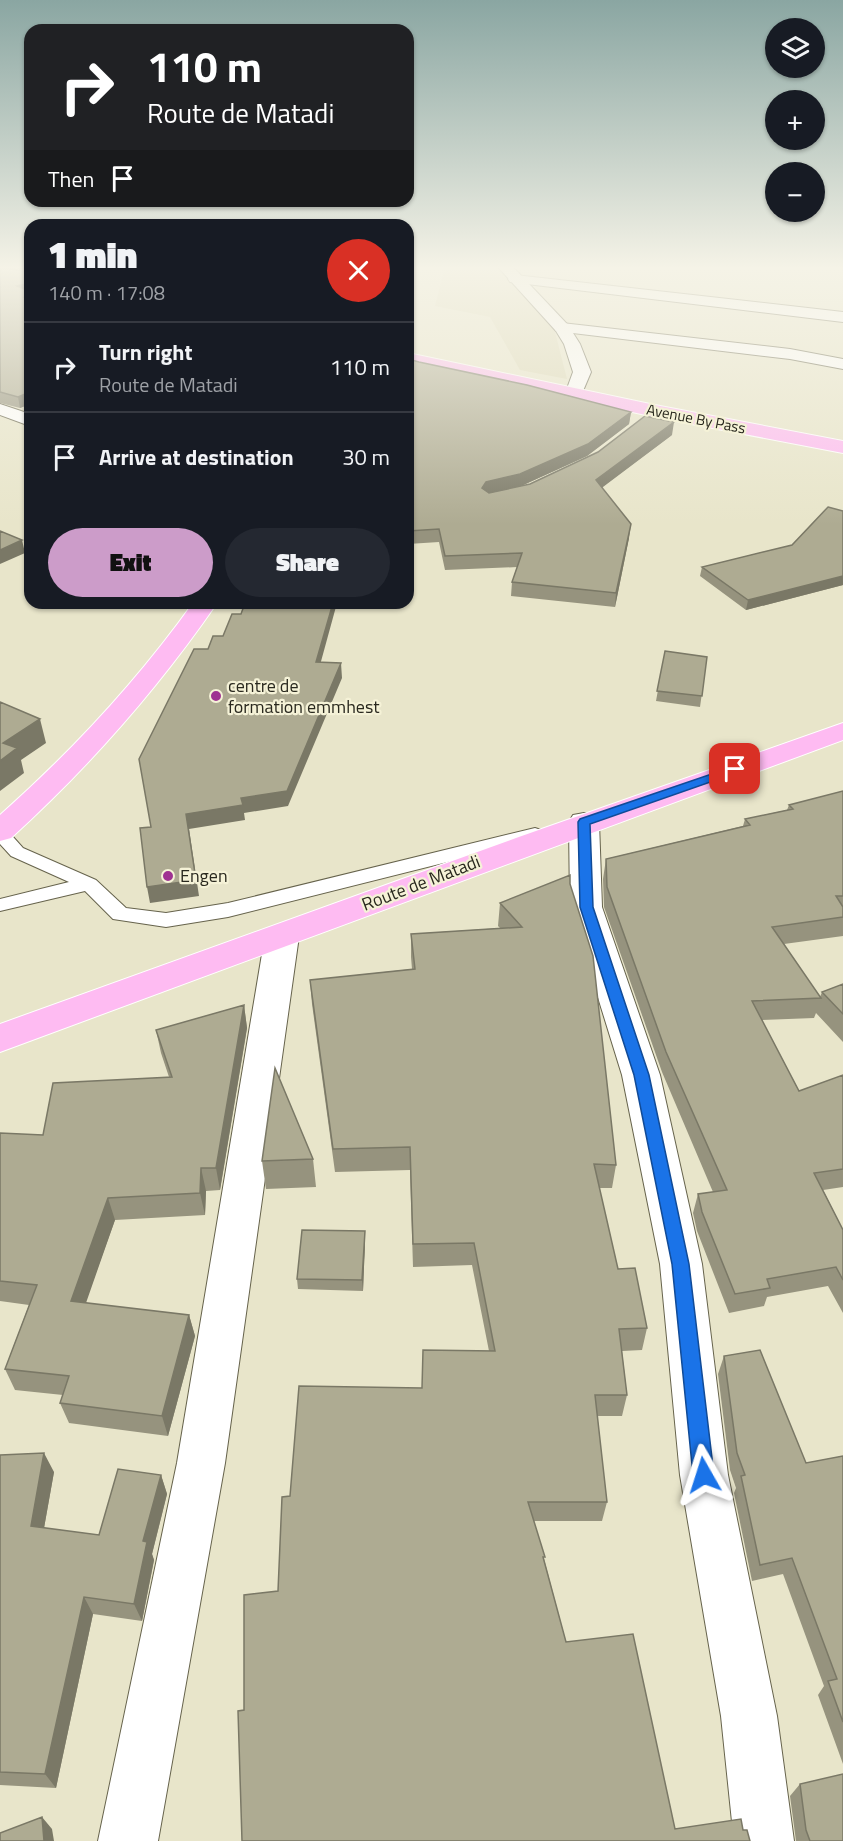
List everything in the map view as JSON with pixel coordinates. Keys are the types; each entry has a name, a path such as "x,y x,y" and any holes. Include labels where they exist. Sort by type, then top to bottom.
{"highway":[{"name":"Avenue By Pass","path":"414,359 574,394 650,414 843,447"},
{"path":"0,832 100,737 155,672 201,609"},
{"name":"Route de Matadi","path":"0,1038 282,936 584,822 843,731"}],"street":[{"path":"574,394 582,372 575,353"},
{"path":"780,353 843,363"},
{"path":"4,416 24,419"},
{"path":"584,822 586,907 641,1075 681,1264 704,1475 749,1716 764,1841"},
{"path":"128,1841 201,1463 282,936"}],"lane":[{"path":"0,832 17,852 89,884 120,914 166,920 228,910 584,822"},
{"path":"0,905 89,884"}],"shaded area":[{"path":"510,353 560,353 567,379 520,370"}],"building":[{"path":"0,353 24,353 24,394 18,397 0,392"},
{"path":"414,361 527,385 631,412 588,444 520,474 486,482 482,488 489,493 530,484 598,452 645,416 674,422 596,480 631,524 616,593 512,582 522,553 445,556 439,529 414,531"},
{"path":"828,507 843,511 843,576 748,600 702,567 792,545"},
{"path":"0,531 22,540 0,550"},
{"path":"243,609 331,609 316,662 341,663 287,791 241,798 243,805 186,814 196,880 147,887 140,828 151,827 139,759 194,649 208,649 213,636 223,636 232,614 241,614"},
{"path":"665,651 707,657 702,696 657,691"},
{"path":"0,702 40,719 3,743 17,748 0,761"},
{"path":"843,791 843,896 836,896 843,907 843,917 772,927 821,998 752,1001 799,1091 843,1075 843,1169 814,1173 843,1230 843,1280 836,1267 767,1279 770,1288 735,1294 702,1212 698,1194 727,1190 666,1052 607,887 606,859 750,825 745,819 793,809 789,805"},
{"path":"570,875 570,884 593,956 616,1165 594,1164 618,1269 635,1268 647,1328 619,1329 627,1395 595,1395 607,1502 528,1502 545,1557 543,1557 566,1642 633,1634 675,1829 741,1819 743,1830 747,1830 750,1841 242,1841 238,1711 244,1710 244,1595 278,1591 282,1497 290,1496 299,1386 422,1388 423,1350 495,1351 474,1243 413,1244 410,1147 333,1149 310,980 415,969 411,934 522,927 500,903"},
{"path":"843,984 843,1014 822,992"},
{"path":"244,1005 216,1168 201,1168 200,1193 108,1198 71,1301 189,1315 162,1416 60,1403 69,1376 5,1369 37,1285 0,1281 0,1133 43,1135 53,1083 172,1077 156,1030"},
{"path":"275,1068 313,1159 262,1161"},
{"path":"302,1230 365,1231 362,1280 297,1279"},
{"path":"760,1350 806,1463 843,1456 843,1722 828,1681 837,1679 792,1558 760,1565 741,1476 745,1475 737,1453 724,1356"},
{"path":"44,1453 31,1526 99,1535 118,1469 161,1475 143,1541 147,1542 134,1604 84,1597 45,1774 0,1772 0,1455"},
{"path":"843,1774 843,1841 810,1841 806,1830 800,1784"},
{"path":"42,1817 44,1841 0,1841 0,1833"}],"place":[{"name":"centre de formation emmhest","path":"216,696"},
{"name":"Engen","path":"168,876"}],"route":[{"path":"704,1475 681,1264 641,1075 586,907 584,822 735,769"}]}
